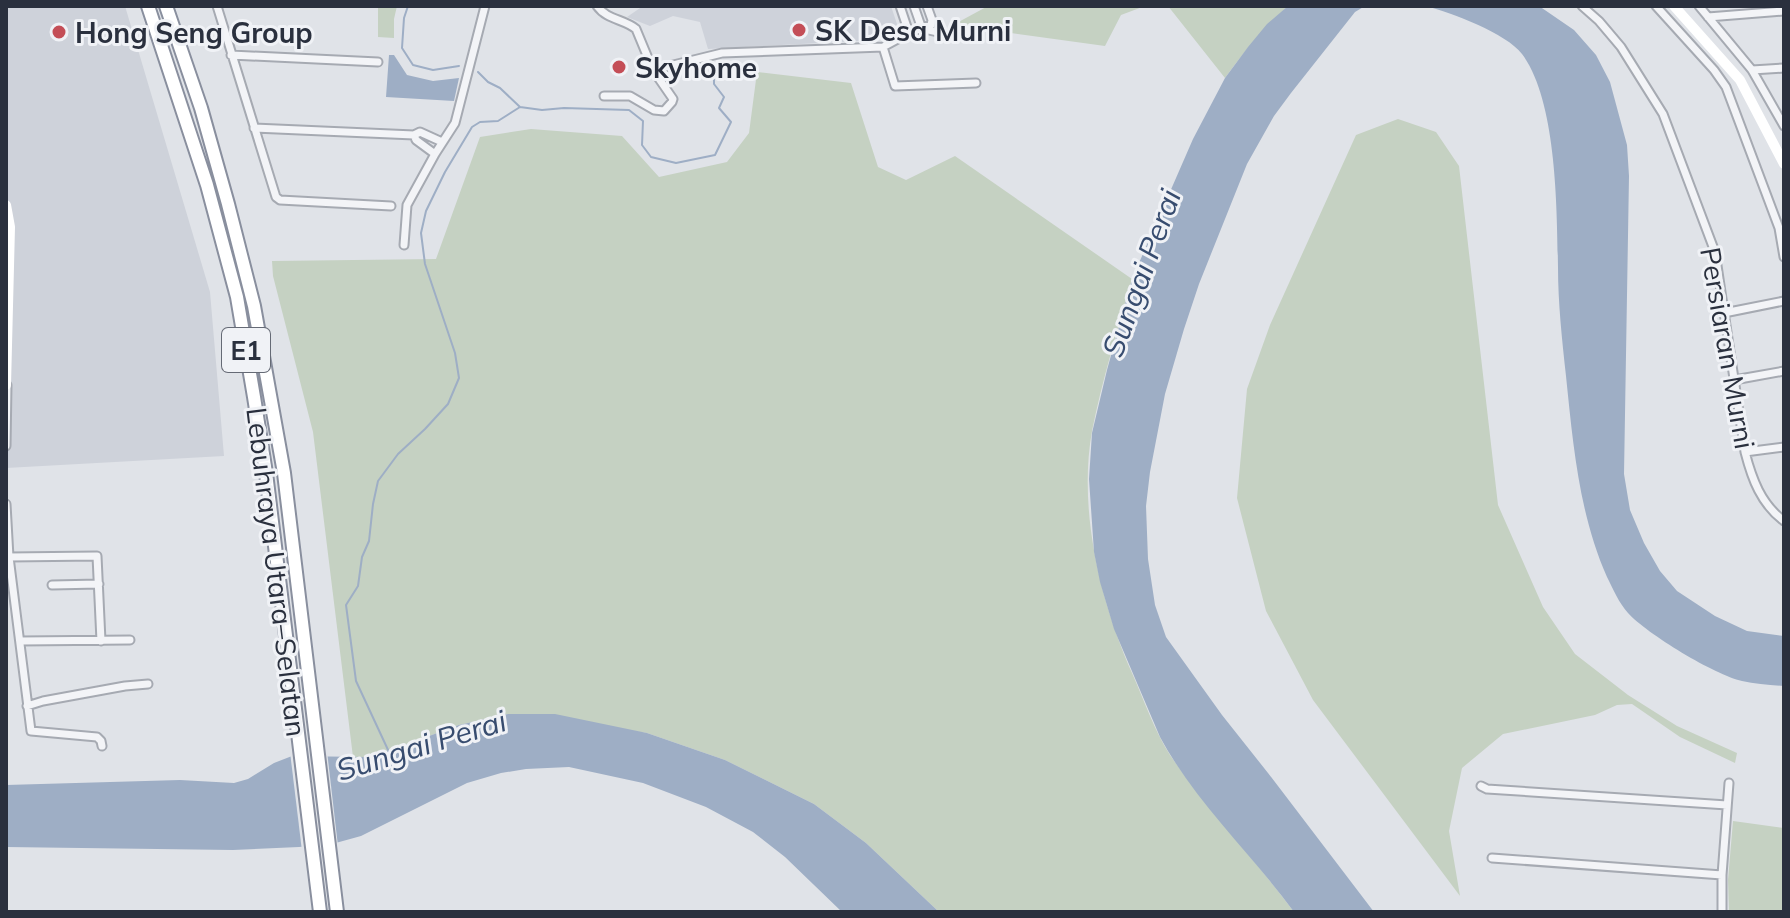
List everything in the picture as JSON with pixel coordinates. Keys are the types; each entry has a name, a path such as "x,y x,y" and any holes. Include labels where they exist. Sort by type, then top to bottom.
{"highway":[{"name":"Lebuhraya Utara–Selatan","path":"148,6 207,185 237,297 266,473 320,911"},
{"name":"Lebuhraya Utara–Selatan","path":"166,6 201,108 254,306 284,473 336,910"}],"main road":[{"path":"1674,6 1740,80 1784,164"},
{"path":"6,205 10,227 7,385"}],"street":[{"path":"217,6 276,197 280,200 391,206"},
{"path":"404,245 407,205 455,123 485,6"},
{"path":"597,6 605,15 633,25 653,70 673,99 664,111 654,110 630,96 604,96"},
{"path":"900,6 909,33"},
{"path":"914,6 922,29"},
{"path":"653,70 722,53 883,47 931,25 927,6"},
{"name":"Persiaran Murni","path":"1582,6 1621,47 1663,114 1715,252 1752,481 1770,511 1784,521"},
{"path":"1656,6 1726,87 1779,228 1784,257"},
{"path":"1699,6 1752,70 1784,126"},
{"path":"1708,17 1784,11"},
{"path":"922,29 947,34"},
{"path":"883,47 895,86 976,83"},
{"path":"231,55 378,62"},
{"path":"1717,74 1727,64"},
{"path":"1752,70 1784,68"},
{"path":"254,128 414,135 420,132 442,142"},
{"path":"414,135 435,154"},
{"path":"1724,313 1784,301"},
{"path":"1734,380 1784,371"},
{"path":"6,446 7,385"},
{"path":"1745,452 1784,447"},
{"path":"6,504 9,557 31,731 97,737 102,746"},
{"path":"9,557 97,556 101,641"},
{"path":"52,585 99,584"},
{"path":"20,641 130,640"},
{"path":"27,706 148,684"},
{"path":"1722,912 1729,783"},
{"path":"1481,786 1487,789 1727,805"},
{"path":"1492,858 1722,875"}],"shaded area":[{"path":"6,6 125,6 210,292 224,456 6,468"},
{"name":"SK Desa Murni","path":"643,6 891,6 897,24 893,34 877,40 708,49 700,22 673,16 650,26 627,17"}],"green space":[{"path":"378,6 397,6 394,38 378,37"},
{"path":"988,6 1145,6 1121,15 1105,46 953,25"},
{"path":"1168,6 1288,6 1239,58 1225,78"},
{"path":"757,72 851,83 878,167 906,180 955,156 1132,279 1100,393 1088,461 1090,523 1102,585 1121,645 1164,745 1294,912 939,912 866,843 814,804 725,760 647,733 508,714 459,725 391,750 353,757 313,432 273,276 272,261 436,259 480,137 531,129 622,136 659,177 727,162 749,133"},
{"path":"1398,119 1436,132 1459,166 1498,505 1543,607 1575,654 1628,695 1677,726 1737,753 1735,763 1680,737 1632,704 1617,705 1595,715 1503,734 1462,768 1449,831 1460,896 1313,700 1266,611 1237,498 1247,389 1270,325 1356,135"},
{"path":"1733,821 1784,828 1784,912 1729,912 1728,880"}],"water":[{"name":"Sungai Perai","path":"1288,6 1365,6 1355,12 1274,116 1247,164 1199,284 1165,394 1150,472 1146,506 1148,559 1155,605 1166,637 1374,912 1294,912 1206,805 1160,737 1114,629 1094,552 1089,479 1092,433 1132,279 1193,139 1225,78 1267,24"},
{"path":"1426,6 1539,6 1574,30 1596,55 1610,82 1627,145 1624,474 1630,510 1660,571 1677,591 1715,616 1747,631 1784,636 1784,686 1742,681 1699,662 1637,622 1616,596 1590,529 1575,453 1559,308 1553,156 1549,127 1534,74 1522,54 1504,39 1478,25"},
{"path":"389,55 394,55 407,75 433,81 459,78 454,101 386,97"},
{"name":"Sungai Perai","path":"508,714 555,714 647,733 725,760 814,804 866,843 939,912 842,912 785,857 753,832 706,807 643,783 569,767 526,769 467,783 361,836 332,844 233,850 6,847 6,785 180,780 234,783 292,756 365,757 459,725"}],"pier":[{"path":"309,748 327,751 338,846 302,851 290,752"}],"waterway":[{"path":"408,6 402,48 413,65 433,70 459,66"},
{"name":"Sungai Perai","path":"389,752 356,681 346,605 358,586 378,481 398,454 448,404 459,378 455,353 425,264 421,233 426,211 445,172 472,127 480,122 498,121 520,107 629,110 643,121 642,145 651,157 676,163 715,155 731,122 719,108 724,97 714,84 714,76 722,70"},
{"path":"478,72 520,107"}],"place":[{"name":"SK Desa Murni","path":"799,30"},
{"name":"Hong Seng Group","path":"59,32"},
{"name":"Skyhome","path":"619,67"}]}
